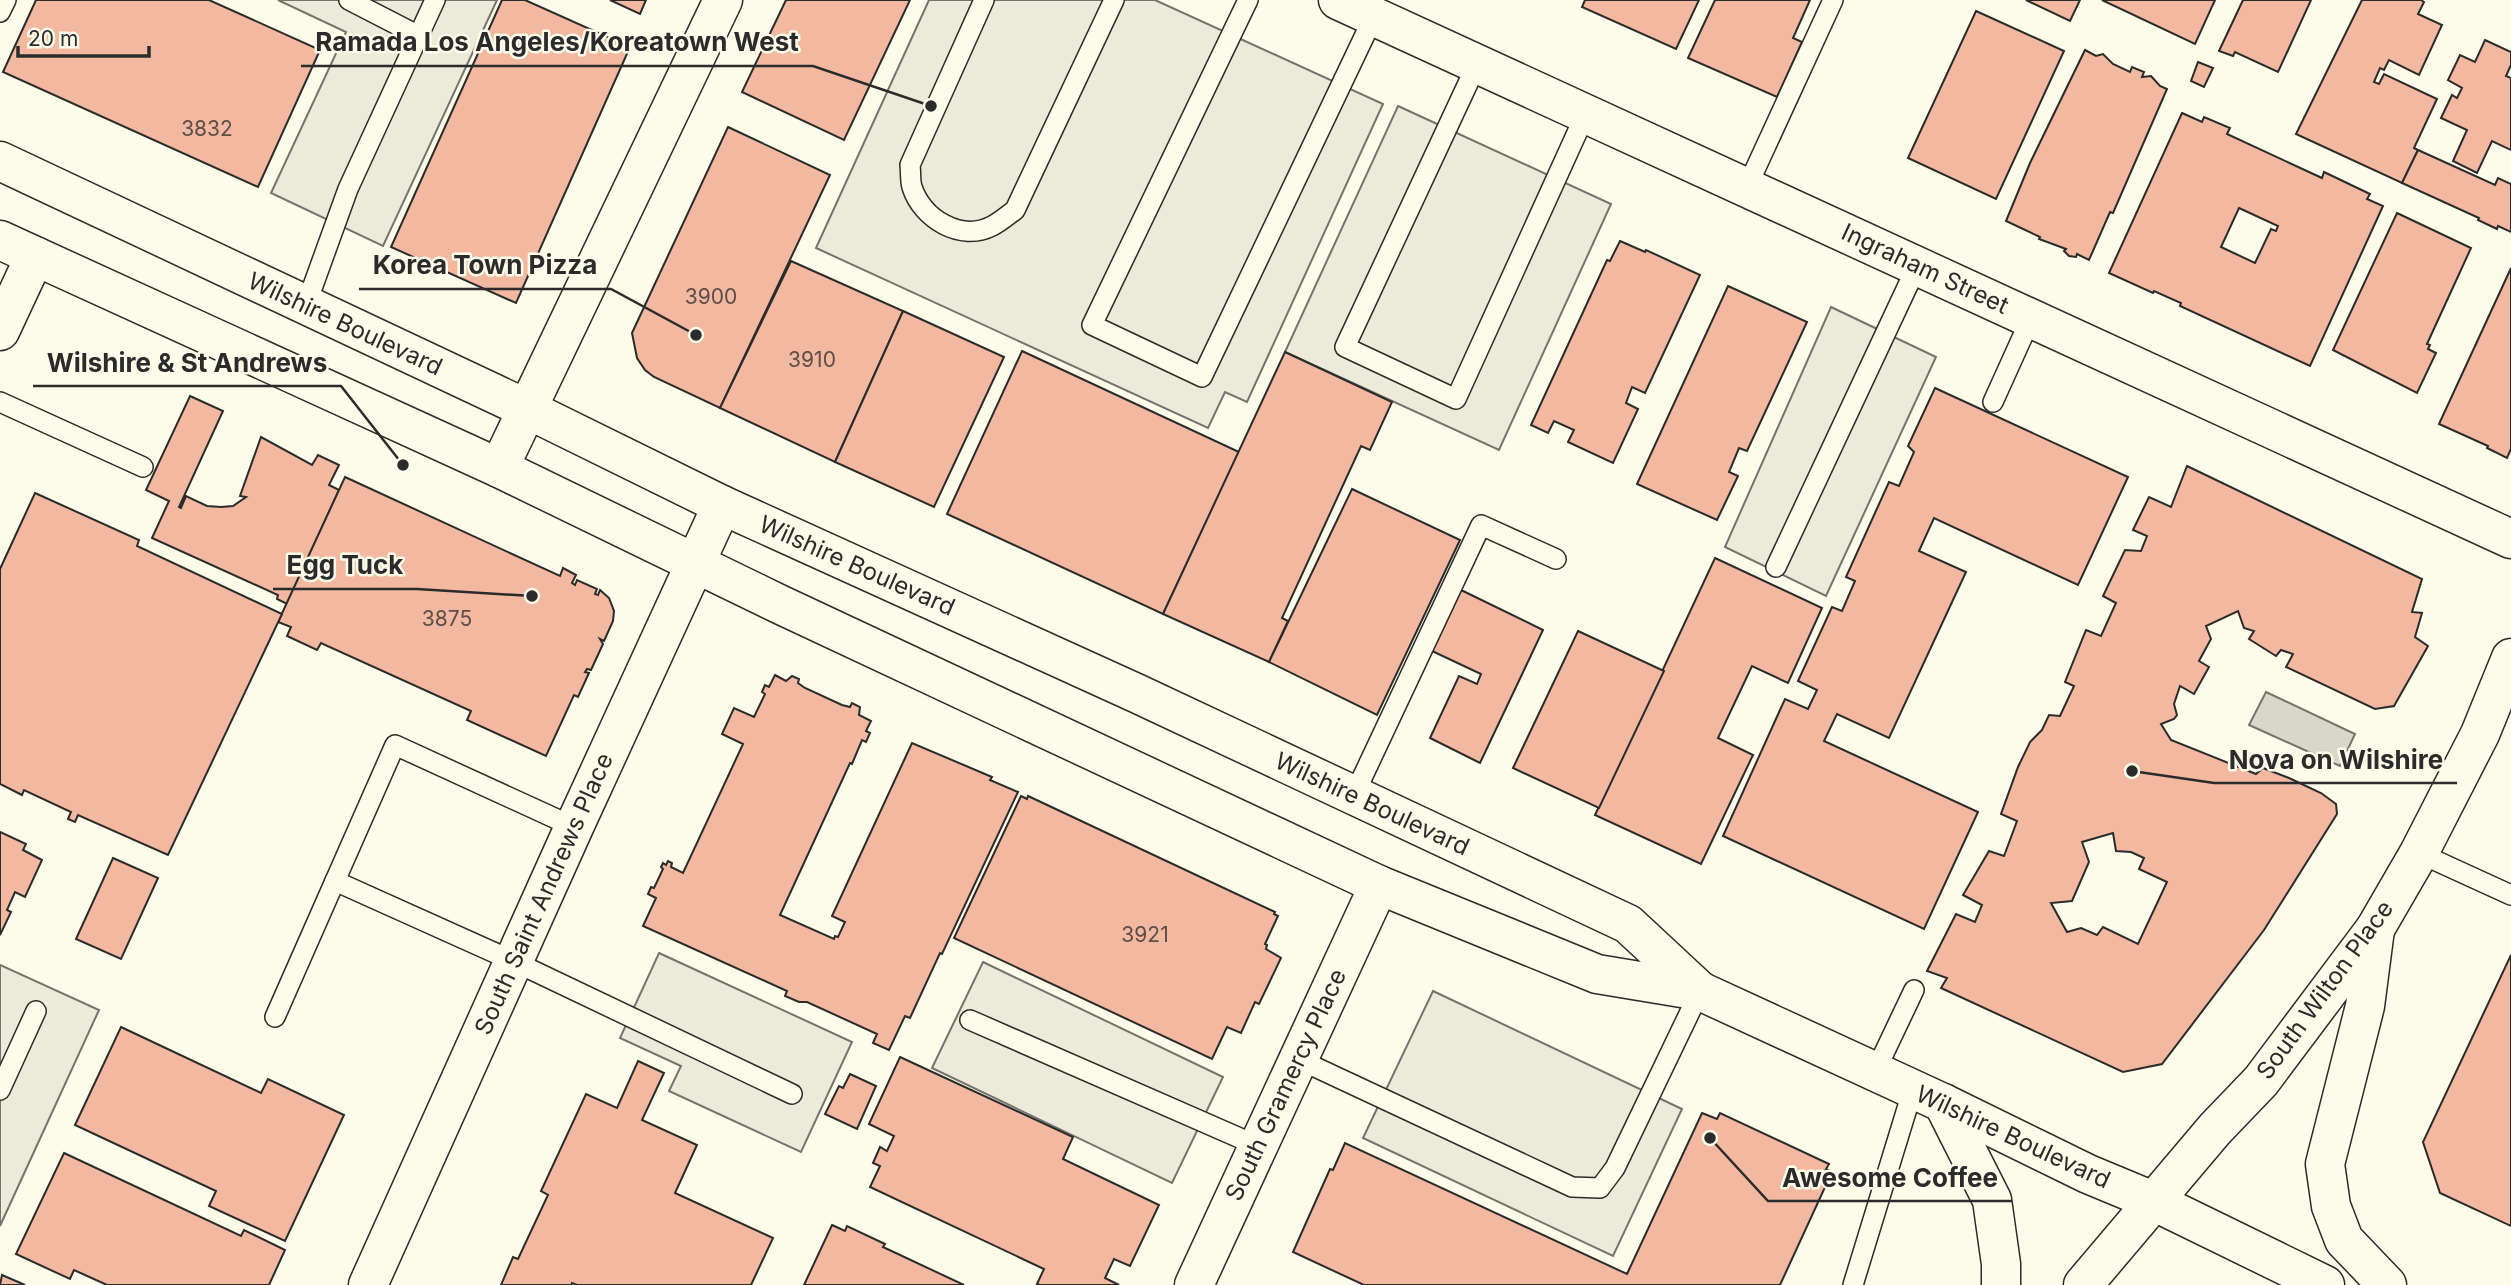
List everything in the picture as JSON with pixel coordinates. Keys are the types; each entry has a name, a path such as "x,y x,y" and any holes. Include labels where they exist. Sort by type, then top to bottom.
{"main road":[{"path":"499,468 723,0"},
{"name":"Ingraham Street","path":"1338,0 2511,539"},
{"name":"Wilshire Boulevard","path":"0,161 527,409 722,505 1354,795 1628,925 1700,991"},
{"name":"Wilshire Boulevard","path":"0,240 499,468 695,565 1379,885 1597,974 1700,991 1928,1096 2088,1174 2154,1201 2325,1285"},
{"path":"0,331 35,256"},
{"name":"South Saint Andrews Place","path":"368,1285 722,505"},
{"name":"South Wilton Place","path":"2083,1285 2215,1129 2261,1081 2375,929 2419,853 2480,734 2511,659"},
{"name":"South Gramercy Place","path":"1194,1285 1379,885"},
{"path":"2375,929 2365,1006 2325,1164 2331,1206 2344,1240 2386,1285"},
{"path":"1928,1096 1992,1200 2001,1264 2001,1285"}],"lane":[{"path":"0,12 6,0"},
{"path":"349,0 419,36"},
{"path":"306,305 348,189 435,0"},
{"path":"984,0 910,165 912,186 923,208 944,225 965,232 991,227 1015,210 1114,0"},
{"path":"1248,0 1092,325 1202,377 1374,16"},
{"path":"1747,187 1833,0"},
{"path":"1477,64 1345,347 1456,399 1586,113"},
{"path":"1776,567 1917,266"},
{"path":"1993,402 2031,318"},
{"path":"0,401 142,467"},
{"path":"1354,795 1481,525 1556,559"},
{"path":"275,1017 395,745 574,827"},
{"path":"2419,853 2511,895"},
{"path":"335,881 513,961 792,1094"},
{"path":"1875,1072 1914,990"},
{"path":"1298,1059 1572,1188 1600,1188 1615,1168 1700,991"},
{"path":"0,1090 36,1011"},
{"path":"970,1020 1258,1146"},
{"path":"1853,1285 1928,1096"}],"shaded area":[{"path":"278,0 497,0 383,246 271,193 346,32"},
{"path":"929,0 1155,0 1383,104 1247,402 1225,392 1208,428 816,248"},
{"path":"1398,106 1611,204 1499,450 1285,352"},
{"path":"1831,307 1936,357 1826,596 1725,547"},
{"path":"2266,692 2355,734 2340,766 2249,725"},
{"path":"659,953 852,1042 801,1152 669,1091 681,1066 620,1038"},
{"path":"983,962 1223,1077 1172,1183 932,1068"},
{"path":"0,965 99,1010 0,1226"},
{"path":"1433,991 1682,1109 1613,1256 1363,1138"}],"building":[{"path":"36,0 209,0 320,50 258,187 3,72"},
{"path":"502,0 525,0 630,47 516,303 391,247"},
{"path":"610,0 646,0 640,14"},
{"path":"786,0 910,0 844,140 742,92"},
{"path":"1585,0 1699,0 1676,49 1582,7"},
{"path":"1715,0 1810,0 1793,38 1802,42 1777,97 1688,58"},
{"path":"2026,0 2080,0 2070,21"},
{"path":"2102,0 2215,0 2195,44"},
{"path":"2243,0 2311,0 2278,72 2235,52 2233,56 2219,51"},
{"path":"2362,0 2421,0 2424,2 2418,14 2442,25 2419,75 2389,60 2384,70 2380,68 2374,82 2379,84 2384,74 2437,99 2414,148 2418,150 2402,183 2296,134"},
{"path":"1976,11 2064,51 1996,199 1908,158"},
{"path":"2485,40 2511,52 2511,65 2506,76 2511,78 2511,150 2492,141 2477,173 2453,161 2467,130 2441,118 2452,95 2457,98 2462,88 2448,80 2460,55 2475,62"},
{"path":"2085,50 2096,56 2103,54 2113,64 2130,72 2132,67 2144,72 2142,77 2151,76 2167,89 2113,213 2110,212 2089,260 2077,254 2076,257 2069,256 2064,251 2066,249 2039,239 2040,237 2006,221 2030,163"},
{"path":"2198,62 2213,68 2204,87 2191,81"},
{"path":"2182,113 2202,122 2204,117 2230,128 2227,134 2322,178 2324,172 2370,194 2367,199 2383,206 2310,366 2180,306 2181,303 2109,273","holes":["2239,208 2278,226 2276,231 2271,229 2255,263 2221,247"]},
{"path":"728,127 830,175 720,408 654,377 645,370 637,358 632,333"},
{"path":"2418,150 2495,185 2498,178 2511,184 2511,232 2498,226 2497,229 2402,183"},
{"path":"2397,213 2471,248 2427,344 2430,345 2428,349 2436,353 2417,393 2333,350"},
{"path":"1620,241 1700,275 1645,393 1632,387 1626,403 1638,409 1613,463 1568,442 1574,430 1554,421 1548,433 1531,425 1607,260 1610,261"},
{"path":"791,261 903,311 835,462 720,408"},
{"path":"2511,268 2511,449 2507,458 2487,448 2488,446 2439,424"},
{"path":"1728,286 1807,322 1747,451 1739,448 1729,472 1738,476 1717,520 1637,484"},
{"path":"903,311 1004,357 934,507 835,462"},
{"path":"1022,351 1239,452 1163,614 947,514"},
{"path":"1285,352 1392,402 1370,450 1361,446 1282,618 1288,621 1269,662 1163,614"},
{"path":"1935,388 2128,477 2078,585 1934,518 1919,551 1966,572 1889,738 1837,714 1824,741 1978,812 1924,929 1723,836 1785,699 1808,709 1817,690 1798,681 1832,607 1842,611 1855,581 1846,577 1889,482 1899,486 1914,452 1908,446"},
{"path":"190,396 223,411 179,507 181,508 186,496 207,506 221,507 233,506 246,497 240,496 261,437 312,465 318,455 339,465 329,485 339,490 287,604 277,599 278,595 152,538 169,501 146,490"},
{"path":"2187,466 2422,579 2412,612 2422,613 2415,637 2428,646 2394,706 2375,709 2286,667 2293,654 2281,650 2276,656 2249,639 2254,631 2244,628 2238,611 2206,626 2211,639 2199,661 2209,667 2194,694 2180,686 2174,704 2177,715 2161,724 2171,740 2256,774 2263,768 2289,778 2321,793 2336,804 2337,814 2264,930 2162,1064 2123,1072 1941,988 1947,978 1927,971 1956,914 1975,922 1982,905 1963,895 1989,851 2004,856 2017,821 2001,814 2018,767 2030,742 2042,730 2049,715 2060,716 2074,686 2065,682 2086,630 2101,636 2116,603 2103,596 2125,550 2141,551 2147,536 2133,530 2149,497 2171,507","holes":["2113,833 2116,851 2131,852 2144,858 2139,869 2167,882 2138,944 2103,927 2097,935 2081,928 2067,932 2051,903 2072,901 2089,862 2082,842"]},
{"path":"345,477 560,576 563,568 576,575 572,583 575,585 577,580 597,589 595,594 598,595 600,590 609,598 614,611 613,621 604,641 600,639 603,644 591,670 587,669 585,672 589,673 578,697 574,695 546,756 467,720 471,711 321,643 317,650 287,636 291,627 278,622"},
{"path":"1352,489 1460,540 1377,715 1269,662"},
{"path":"35,493 139,540 137,546 282,614 168,855 78,815 75,822 68,819 71,812 24,790 22,795 0,784 0,569"},
{"path":"1715,558 1822,608 1788,683 1752,666 1718,738 1753,755 1701,864 1595,815"},
{"path":"1461,590 1543,630 1480,763 1430,738 1459,676 1477,684 1481,674 1432,651"},
{"path":"1578,631 1664,671 1599,808 1513,768"},
{"path":"775,675 786,681 792,676 799,679 798,683 805,688 842,705 850,707 852,703 860,707 859,715 871,721 866,731 870,733 866,742 862,740 852,764 850,763 780,915 834,939 835,936 838,937 845,922 832,916 912,743 992,777 990,780 1018,792 910,1018 905,1016 889,1050 873,1043 877,1034 807,1002 799,1002 785,996 787,991 643,926 656,898 648,894 651,887 654,888 663,863 672,863 671,867 683,873 743,744 722,734 734,708 754,717 765,694 762,692 765,685 769,687"},
{"path":"1021,796 1027,799 1028,796 1275,912 1278,916 1265,944 1266,949 1281,958 1259,1004 1255,1002 1241,1033 1227,1027 1212,1059 954,938"},
{"path":"0,832 26,844 23,850 42,860 25,897 15,892 7,910 11,912 0,935"},
{"path":"113,858 158,878 121,959 76,939"},
{"path":"2511,955 2511,1226 2440,1193 2423,1142"},
{"path":"121,1027 261,1093 268,1079 344,1115 285,1241 209,1206 216,1191 75,1125"},
{"path":"900,1057 1073,1137 1063,1159 1159,1205 1130,1266 1114,1259 1105,1278 1119,1285 1037,1284 1044,1269 870,1187 880,1166 873,1163 880,1147 887,1151 894,1136 869,1124"},
{"path":"638,1061 664,1073 642,1120 697,1145 675,1193 773,1238 751,1285 501,1285 513,1257 518,1259 548,1195 541,1191 586,1094 617,1108"},
{"path":"850,1074 876,1086 857,1129 825,1114 839,1086 843,1088"},
{"path":"1702,1113 1717,1119 1720,1113 1829,1164 1826,1169 1832,1172 1780,1285 1364,1285 1293,1252 1330,1169 1333,1170 1345,1143 1627,1274"},
{"path":"64,1153 241,1236 244,1230 285,1250 269,1285 107,1285 74,1270 70,1279 16,1254"},
{"path":"832,1225 845,1231 847,1226 885,1244 883,1247 964,1285 804,1285"},
{"path":"2,1275 25,1285 0,1285"}],"place":[{"name":"Ramada Los Angeles/Koreatown West","path":"931,106"},
{"name":"Korea Town Pizza","path":"696,335"},
{"name":"Wilshire & St Andrews","path":"403,465"},
{"name":"Egg Tuck","path":"532,596"},
{"name":"Nova on Wilshire","path":"2132,771"},
{"name":"Awesome Coffee","path":"1710,1138"}]}
